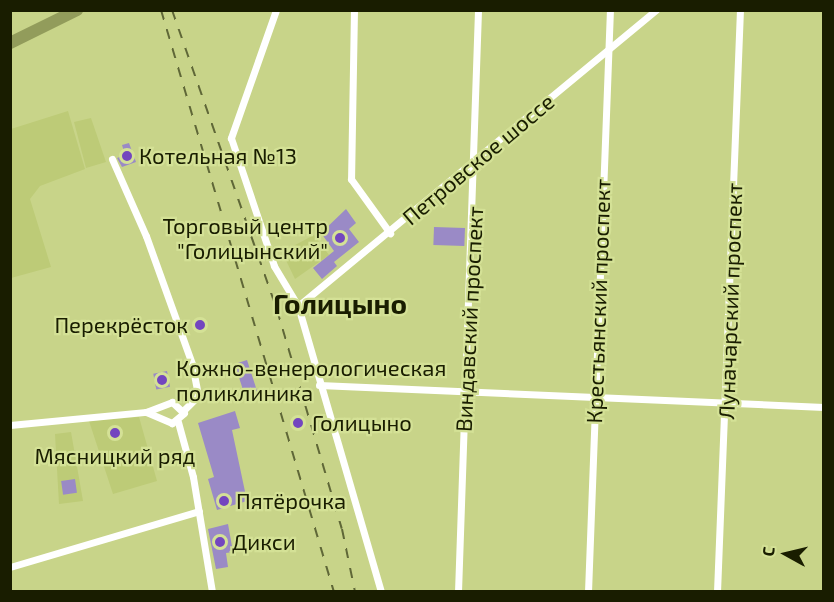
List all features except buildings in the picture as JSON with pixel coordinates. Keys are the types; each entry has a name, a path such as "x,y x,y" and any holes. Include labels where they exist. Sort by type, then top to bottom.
{"street":[{"path":"276,10 231,138 274,266 298,306 319,370 319,384 381,591"},
{"path":"354,10 351,179 390,233"},
{"name":"Виндавский проспект","path":"458,591 476,161 478,10"},
{"name":"Крестьянский проспект","path":"588,591 592,396 610,10"},
{"name":"Петровское шоссе","path":"298,306 390,233 656,10"},
{"name":"Луначарский проспект","path":"717,591 740,10"},
{"path":"112,159 190,360 198,396 183,411 178,422 199,511 212,591"},
{"path":"319,384 465,393 824,406"},
{"path":"10,425 146,412 166,404 177,403 183,411"},
{"path":"165,420 166,404"},
{"path":"146,412 165,420 178,422"},
{"path":"10,567 199,511"}],"shaded area":[{"path":"68,111 85,169 40,186 30,199 51,267 11,278 11,129"},
{"path":"91,118 106,162 86,168 74,122"},
{"path":"314,235 329,255 295,279 282,252"},
{"path":"139,417 157,481 113,494 89,421"},
{"path":"71,432 83,501 59,504 55,434"}],"waterway":[{"path":"10,43 77,10"}],"railway":[{"path":"161,10 334,592"},
{"path":"172,10 277,310 342,529 355,592"}],"place":[{"name":"Котельная №13","path":"127,156"},
{"name":"Торговый центр \"Голицынский\"","path":"340,238"},
{"name":"Перекрёсток","path":"200,325"},
{"name":"Кожно-венерологическая поликлиника","path":"162,380"},
{"name":"Голицыно","path":"298,423"},
{"name":"Мясницкий ряд","path":"115,433"},
{"name":"Пятёрочка","path":"224,501"},
{"name":"Дикси","path":"220,542"}],"district":[{"name":"Голицыно","path":"340,303"}]}
